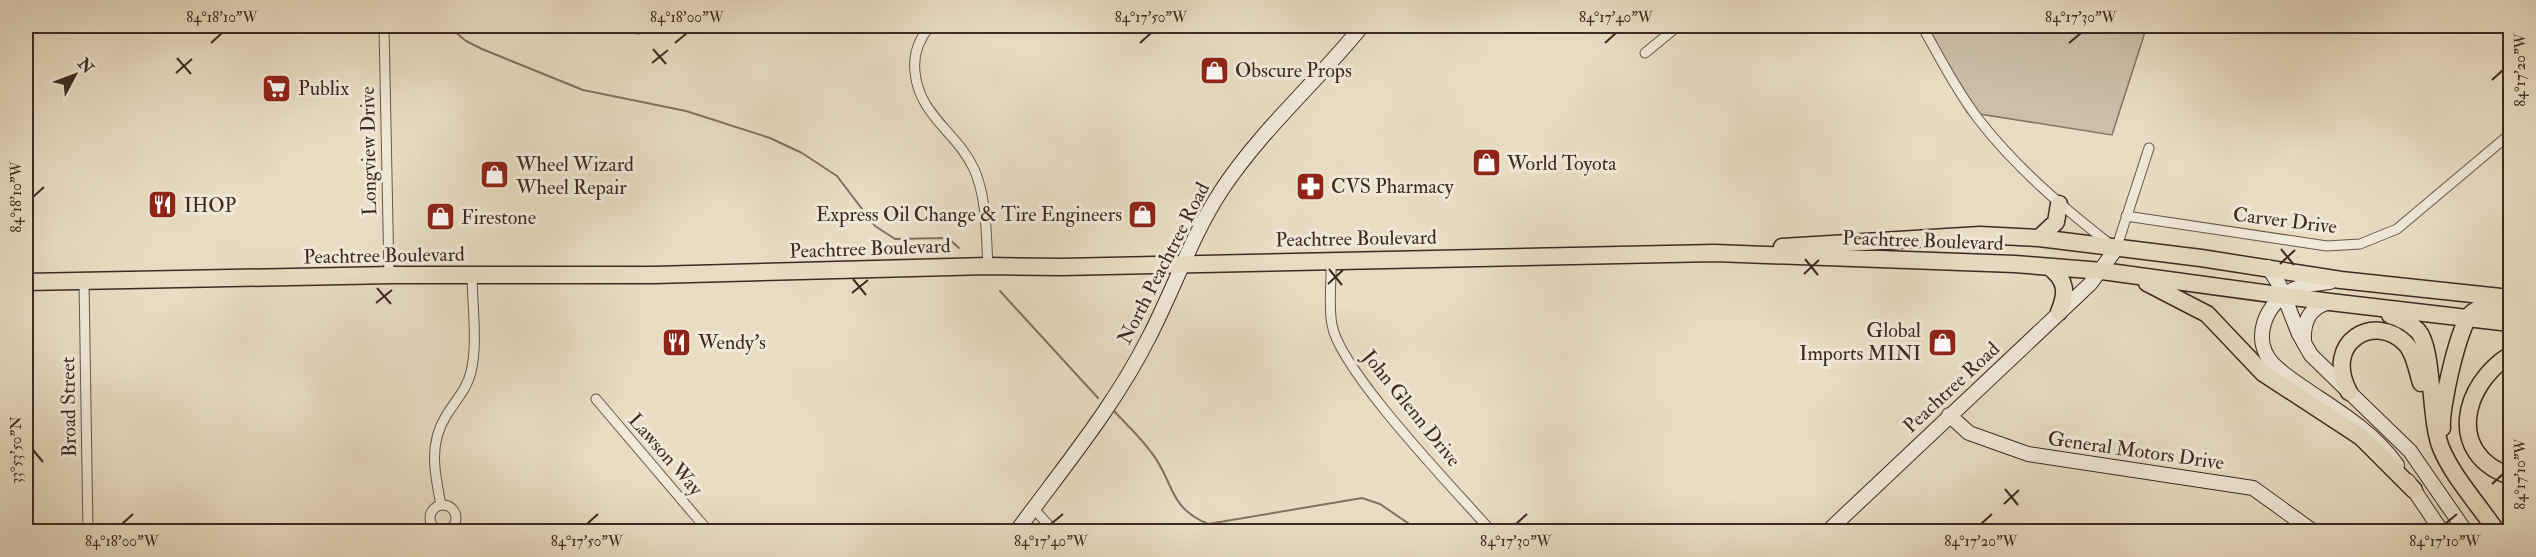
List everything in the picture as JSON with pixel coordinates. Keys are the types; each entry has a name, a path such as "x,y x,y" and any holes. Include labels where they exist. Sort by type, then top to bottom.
{"highway":[{"path":"2039,238 2056,222 2059,204"},
{"name":"Peachtree Boulevard","path":"26,282 472,274 654,275 988,266 1715,253 1980,235 2039,238 2268,267 2342,280 2511,298"},
{"name":"Peachtree Boulevard","path":"1715,253 2102,271 2369,307"},
{"path":"2049,267 2059,275 2065,286 2065,295 2059,312"},
{"path":"2130,275 2207,314 2263,373 2361,437 2414,490"},
{"path":"2369,307 2511,323"},
{"path":"2369,307 2403,320 2418,331 2426,353 2434,428"},
{"path":"2464,484 2448,452 2441,426 2445,395 2467,319 2482,307 2511,307"},
{"path":"2349,392 2343,379 2342,361 2349,341 2365,333 2397,336 2412,353 2434,428 2448,462 2497,531"},
{"path":"2511,355 2489,371 2477,386 2467,418 2469,434 2481,457 2494,468 2511,476"}],"street":[{"name":"Longview Drive","path":"384,26 389,275"},
{"path":"615,26 639,29 652,26"},
{"path":"930,26 924,33 914,57 916,88 927,108 951,135 974,169 983,202 988,266"},
{"name":"North Peachtree Road","path":"1016,531 1119,387 1148,339 1200,225 1242,161 1362,26"},
{"path":"1645,53 1678,26"},
{"path":"1922,26 1955,84 1979,120 2016,163 2059,204 2115,249 2149,148"},
{"name":"Carver Drive","path":"2126,216 2327,246 2360,244 2397,229 2511,134"},
{"name":"Peachtree Road","path":"1827,531 2102,271 2115,249"},
{"name":"John Glenn Drive","path":"1331,260 1332,325 1341,347 1360,378 1492,531"},
{"path":"2268,267 2285,295 2305,346 2417,459 2466,531"},
{"path":"441,506 434,462 435,446 443,421 463,392 472,369 472,274"},
{"path":"2342,280 2301,286 2285,295 2267,312 2264,320 2263,343 2272,362 2283,374 2374,437 2414,490 2439,530"},
{"name":"Broad Street","path":"84,281 88,531"},
{"path":"2305,346 2304,333 2308,316 2320,304 2330,302"},
{"name":"Lawson Way","path":"596,399 709,531"},
{"name":"General Motors Drive","path":"1949,415 1969,433 2028,454 2253,488 2314,531"},
{"path":"1033,508 1055,531"}],"shaded area":[{"path":"1918,26 2147,26 2112,135 1967,112"}],"waterway":[{"path":"448,26 466,41 482,49 583,90 686,111 770,138 802,153 837,176 875,226 895,239 948,238 959,248"},
{"path":"1000,291 1098,398"},
{"path":"1113,410 1151,452 1185,510 1208,524 1362,498 1380,504 1421,532"}],"place":[{"name":"Obscure Props","path":"1214,70"},
{"name":"Publix","path":"277,88"},
{"name":"World Toyota","path":"1486,163"},
{"name":"Wheel Wizard Wheel Repair","path":"495,175"},
{"name":"CVS Pharmacy","path":"1310,186"},
{"name":"IHOP","path":"163,205"},
{"name":"Express Oil Change & Tire Engineers","path":"1143,214"},
{"name":"Firestone","path":"440,217"},
{"name":"Wendy's","path":"677,342"},
{"name":"Global Imports MINI","path":"1942,342"}]}
